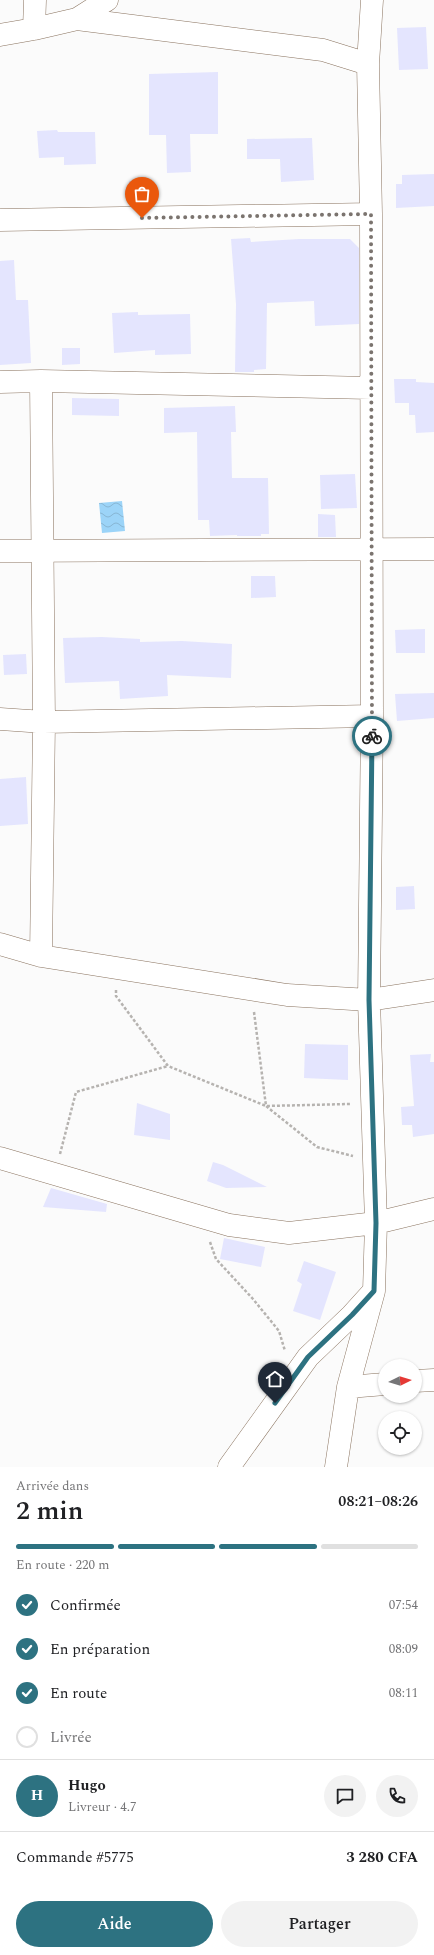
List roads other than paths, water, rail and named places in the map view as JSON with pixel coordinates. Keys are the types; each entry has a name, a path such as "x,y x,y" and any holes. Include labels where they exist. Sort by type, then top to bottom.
{"street":[{"path":"34,29 35,0"},
{"path":"0,35 77,19 107,0"},
{"path":"336,1467 348,1386 374,1291 376,1223 369,1000 372,549 371,214 368,64 372,0"},
{"path":"77,19 323,50 368,64"},
{"path":"0,220 371,214"},
{"path":"0,382 41,381 371,388"},
{"path":"41,381 44,722 41,956"},
{"path":"0,551 434,549"},
{"path":"0,719 44,722 372,716"},
{"path":"0,944 41,956 287,995 369,1000 434,990"},
{"path":"0,1158 229,1225 289,1233 376,1223 434,1209"},
{"path":"229,1467 308,1357 352,1315 374,1291"},
{"path":"422,1381 434,1380"},
{"path":"348,1386 378,1384"}],"water":[{"path":"122,501 125,531 102,533 99,503"}]}
